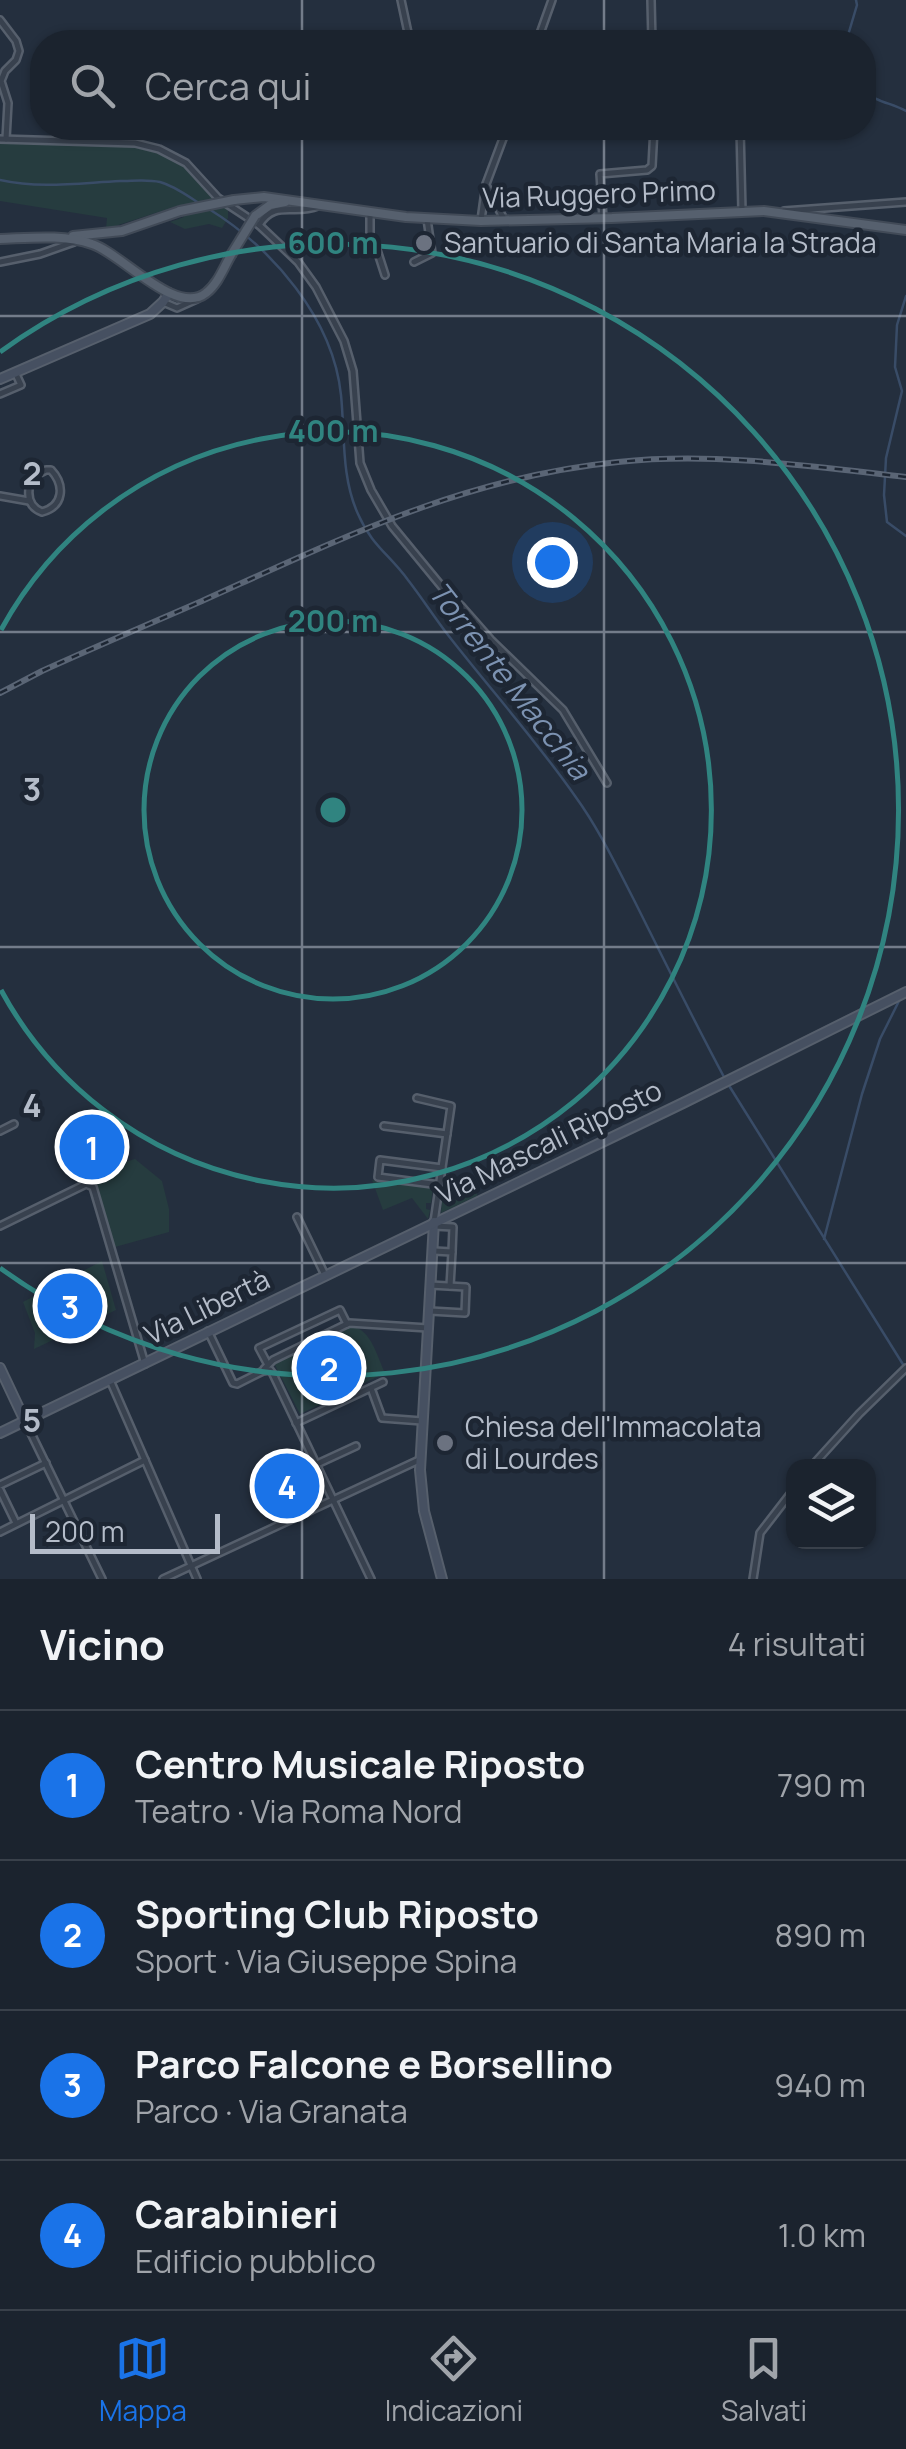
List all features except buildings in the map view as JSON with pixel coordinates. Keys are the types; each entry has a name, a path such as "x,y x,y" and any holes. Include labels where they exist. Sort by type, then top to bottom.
{"main road":[{"name":"Via Ruggero Primo","path":"122,231 180,212 264,196 427,219 505,221 742,211 906,230"},
{"path":"245,198 256,204 257,220"},
{"path":"54,237 103,248 169,292 198,298 214,285 231,254 270,204 294,202"},
{"path":"0,239 122,231"},
{"path":"103,248 102,240 122,231"}],"street":[{"path":"401,0 407,30"},
{"path":"541,30 552,0"},
{"path":"651,0 652,30"},
{"path":"0,20 16,41 19,54 1,80 8,104 3,139 30,140"},
{"path":"36,140 153,146 186,163 218,198 257,220 305,271 344,341 353,371 360,463 392,526 447,593 563,710 607,783"},
{"path":"481,221 486,184 502,140"},
{"path":"603,218 600,174 648,170 652,166 653,140"},
{"path":"740,140 742,211"},
{"path":"486,184 505,221"},
{"path":"776,212 906,202"},
{"path":"257,220 271,211 321,206"},
{"path":"370,212 370,238 385,275"},
{"path":"414,262 432,253 427,219"},
{"path":"0,262 78,241"},
{"path":"0,378 150,314 169,292"},
{"path":"164,302 176,308 198,298"},
{"path":"0,394 21,385 16,372"},
{"path":"0,496 29,501 42,512 54,507 62,487 51,470 32,477 29,501"},
{"name":"Via Mascali Riposto","path":"434,1224 902,994"},
{"path":"417,1098 450,1106 434,1224 420,1459 424,1511 442,1579"},
{"path":"0,1131 14,1124"},
{"path":"384,1126 447,1134"},
{"path":"440,1185 378,1177 380,1160 442,1168"},
{"path":"0,1226 86,1184 93,1187 145,1364"},
{"path":"297,1218 325,1275"},
{"path":"434,1224 454,1227 450,1286"},
{"name":"Via Libertà","path":"0,1433 434,1224"},
{"path":"432,1251 452,1252"},
{"path":"429,1311 465,1313 466,1287 430,1286"},
{"path":"267,1364 260,1348 340,1310 347,1324"},
{"path":"263,1371 267,1364 347,1324 428,1328"},
{"path":"208,1331 233,1383 263,1371 273,1374 371,1579"},
{"path":"0,1368 102,1579"},
{"path":"818,1459 903,1370"},
{"path":"110,1380 197,1579"},
{"path":"296,1423 384,1382"},
{"path":"370,1388 382,1418 422,1421"},
{"path":"316,1464 356,1446"},
{"path":"163,1579 420,1459"},
{"path":"0,1532 145,1460"},
{"path":"16,1524 0,1488 46,1463"},
{"path":"753,1579 760,1533 786,1499"}],"green space":[{"path":"0,141 142,146 158,150 188,167 228,209 228,218 222,228 209,224 185,229 170,222 184,217 177,206 106,229 107,218 0,201"},
{"path":"135,1159 162,1181 169,1209 169,1232 115,1247 93,1172 110,1162 112,1166"},
{"path":"444,1177 477,1181 477,1196 441,1213"},
{"path":"372,1180 433,1188 431,1203 426,1203 430,1210 428,1219 412,1198 383,1210"},
{"path":"102,1261 116,1310 34,1349 35,1333 23,1302"},
{"path":"351,1326 364,1332 385,1373 300,1414 274,1363"}],"waterway":[{"path":"850,30 856,0"},
{"path":"876,98 906,111"},
{"name":"Torrente Macchia","path":"0,180 45,185 155,181 202,205"},
{"name":"Torrente Macchia","path":"209,209 276,265 312,313 336,366 349,485 363,525 584,809 724,1077"},
{"path":"906,296 897,325 895,367 902,391 886,458 884,495 887,522 906,536"},
{"path":"824,1239 862,1094 880,1039 900,999"},
{"name":"Torrente Macchia","path":"728,1084 904,1366"}],"railway":[{"path":"0,693 354,534 508,481 654,459 762,462 906,477"}],"place":[{"name":"Santuario di Santa Maria la Strada","path":"424,243"},
{"name":"Centro Musicale Riposto","path":"92,1147"},
{"name":"Parco Falcone e Borsellino","path":"70,1306"},
{"name":"Sporting Club Riposto","path":"329,1368"},
{"name":"Chiesa dell'Immacolata di Lourdes","path":"445,1443"},
{"name":"Carabinieri","path":"287,1486"}]}
